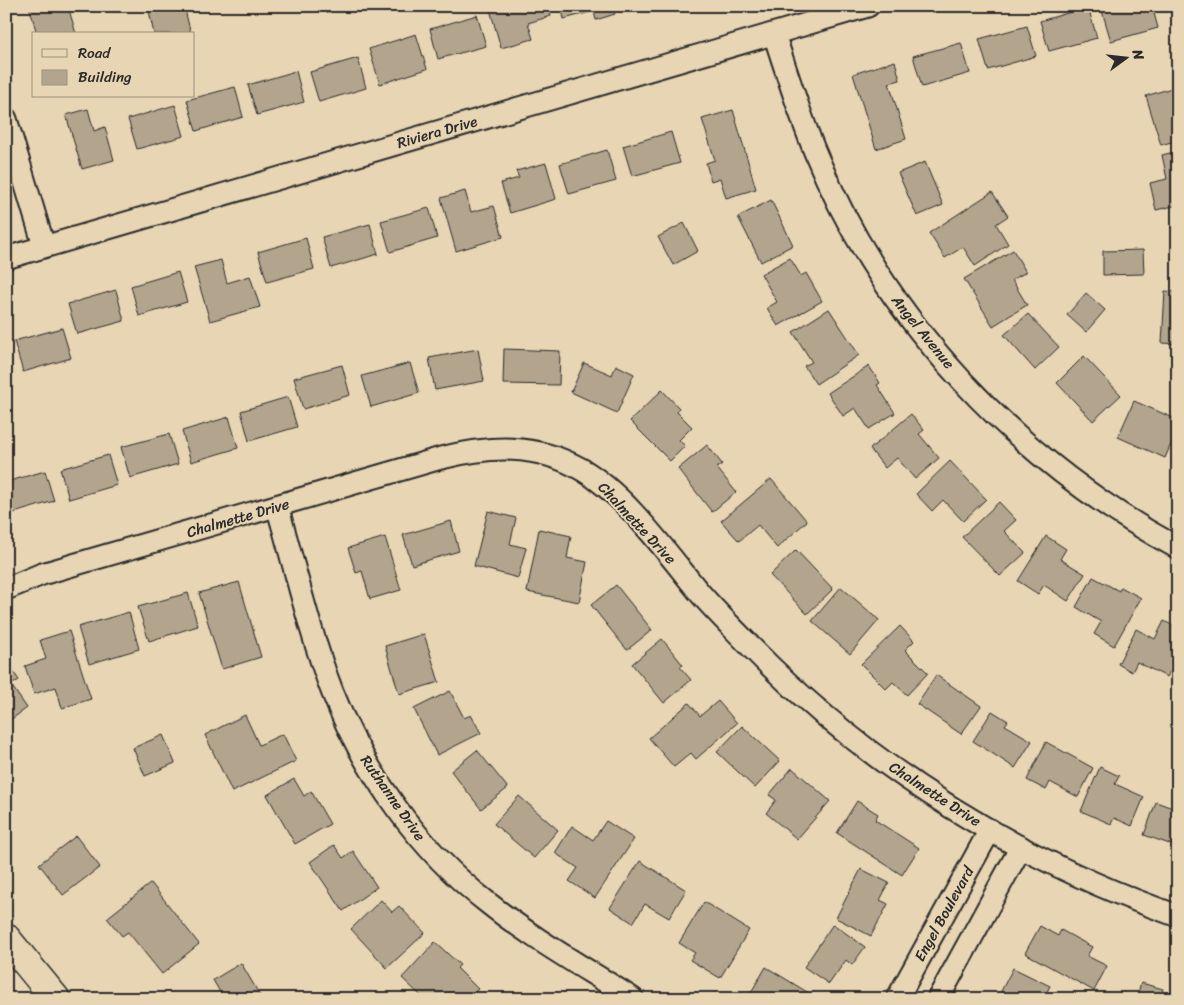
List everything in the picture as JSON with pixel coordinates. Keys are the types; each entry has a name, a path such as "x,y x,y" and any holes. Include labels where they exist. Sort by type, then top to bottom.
{"street":[{"name":"Riviera Drive","path":"6,258 868,6"},
{"name":"Angel Avenue","path":"774,34 800,115 830,186 878,273 924,336 975,394 1025,442 1096,498 1178,548"},
{"path":"6,119 44,246"},
{"name":"Chalmette Drive","path":"6,589 42,574 441,458 483,449 525,449 569,462 610,490 728,623 805,698 885,762 927,791 1021,847 1097,883 1178,916"},
{"name":"Ruthanne Drive","path":"277,506 332,692 364,758 405,819 438,857 488,903 526,930 633,999"},
{"name":"Engel Boulevard","path":"897,999 990,830"},
{"path":"938,999 1021,847"},
{"path":"6,938 56,999"}],"building":[{"path":"29,6 68,6 75,32 36,32"},
{"path":"169,6 184,6 190,32 154,32 149,11"},
{"path":"489,6 548,6 551,16 528,23 533,39 501,48"},
{"path":"561,6 613,6 615,14 596,20 594,11 564,19"},
{"path":"1118,6 1152,6 1158,28 1111,41 1102,11"},
{"path":"1088,7 1097,38 1049,51 1040,21"},
{"path":"477,15 486,46 438,59 430,29"},
{"path":"1027,26 1036,56 988,70 979,39"},
{"path":"416,34 427,69 380,84 369,49"},
{"path":"961,43 970,73 922,87 913,56"},
{"path":"358,58 366,88 319,102 310,72"},
{"path":"895,61 900,80 889,83 906,139 876,149 853,74"},
{"path":"296,71 304,102 257,115 248,85"},
{"path":"1178,86 1178,140 1161,145 1146,96"},
{"path":"235,87 243,117 196,131 187,100"},
{"path":"175,105 184,136 137,149 128,119"},
{"path":"88,109 94,131 105,127 114,160 82,169 66,115"},
{"path":"733,110 756,189 726,198 720,178 711,181 706,163 715,160 702,119"},
{"path":"671,132 680,163 632,176 623,146"},
{"path":"607,150 616,181 569,194 560,164"},
{"path":"1178,151 1178,205 1156,210 1150,183 1167,179 1162,155"},
{"path":"925,162 943,205 917,216 898,173"},
{"path":"546,163 556,199 510,213 501,183 519,178 516,171"},
{"path":"465,191 471,212 494,206 503,237 456,251 441,198"},
{"path":"992,192 1008,216 996,224 1008,244 975,266 963,247 945,258 929,233"},
{"path":"771,200 793,245 761,262 738,217"},
{"path":"429,208 437,238 390,252 381,221"},
{"path":"684,223 698,251 673,265 658,237"},
{"path":"370,224 378,254 331,268 322,237"},
{"path":"306,238 314,269 267,282 258,252"},
{"path":"1013,250 1026,272 1012,280 1027,305 993,326 964,279"},
{"path":"1143,250 1144,274 1103,275 1103,251"},
{"path":"790,258 801,276 806,273 822,301 778,326 767,308 777,302 761,274"},
{"path":"221,260 227,283 250,276 260,307 210,321 194,267"},
{"path":"178,272 187,302 139,316 131,286"},
{"path":"116,290 124,321 77,334 68,304"},
{"path":"1165,291 1178,292 1178,344 1162,343"},
{"path":"1086,293 1105,310 1086,332 1067,315"},
{"path":"829,309 859,355 816,384 804,366 812,362 793,332"},
{"path":"1028,314 1059,347 1035,370 1004,335"},
{"path":"62,328 71,358 23,372 14,341"},
{"path":"478,349 484,381 435,390 429,358"},
{"path":"504,349 560,351 559,385 503,384"},
{"path":"1084,356 1121,395 1093,421 1057,383"},
{"path":"410,363 419,393 371,407 362,376"},
{"path":"584,363 612,375 616,365 634,374 617,413 571,392"},
{"path":"342,365 350,395 303,409 294,378"},
{"path":"869,366 880,383 877,385 895,413 869,429 855,408 843,416 828,393"},
{"path":"662,390 679,408 677,412 692,427 679,440 685,446 670,461 630,421"},
{"path":"288,397 297,427 249,441 241,411"},
{"path":"1134,401 1178,420 1178,428 1165,458 1118,437"},
{"path":"911,414 924,430 919,434 939,458 915,479 897,458 885,468 870,449"},
{"path":"229,417 238,448 191,462 182,431"},
{"path":"169,434 178,464 130,478 121,447"},
{"path":"707,445 722,464 717,468 736,492 712,512 678,469"},
{"path":"108,455 117,485 69,499 60,469"},
{"path":"950,461 986,499 963,521 943,500 932,511 916,494"},
{"path":"45,471 54,501 7,515 6,482"},
{"path":"771,479 807,521 777,548 758,525 739,541 721,521"},
{"path":"999,502 1016,520 1004,531 1025,553 1000,576 962,537"},
{"path":"488,511 516,518 510,544 526,548 518,578 474,566"},
{"path":"451,521 459,551 412,565 403,535"},
{"path":"539,529 571,536 567,558 587,562 579,602 527,592"},
{"path":"1046,536 1066,549 1060,559 1085,574 1068,601 1044,585 1038,594 1018,581"},
{"path":"385,537 401,590 370,599 362,571 356,573 348,548"},
{"path":"796,550 833,589 807,614 770,575"},
{"path":"1093,577 1119,591 1121,587 1141,598 1114,646 1094,634 1101,622 1076,607"},
{"path":"239,582 261,657 222,669 199,593"},
{"path":"616,585 652,630 627,650 591,605"},
{"path":"841,587 879,620 850,654 812,621"},
{"path":"188,593 198,626 149,641 138,607"},
{"path":"129,612 139,649 89,664 78,627"},
{"path":"1164,621 1178,628 1178,656 1167,677 1137,662 1132,672 1118,664 1136,629 1155,639"},
{"path":"900,626 914,641 905,650 928,673 907,695 893,682 886,689 861,664"},
{"path":"69,631 91,699 62,708 56,687 34,694 25,666 46,659 40,640"},
{"path":"424,634 439,682 399,694 385,646"},
{"path":"662,639 683,665 680,667 691,680 664,703 632,664"},
{"path":"6,662 19,680 11,685 27,708 6,723"},
{"path":"936,675 981,706 961,734 917,704"},
{"path":"450,691 464,718 471,715 481,733 437,755 414,709"},
{"path":"718,701 737,723 696,759 691,753 674,767 649,738 689,703 700,716"},
{"path":"992,711 1008,721 1005,725 1032,741 1015,768 973,741"},
{"path":"245,715 259,745 283,734 296,761 232,792 205,735"},
{"path":"742,726 780,761 755,788 717,752"},
{"path":"163,735 175,763 145,776 133,748"},
{"path":"1046,742 1093,768 1078,797 1050,782 1046,790 1027,780"},
{"path":"477,750 508,788 481,809 451,771"},
{"path":"1100,767 1119,776 1115,784 1144,797 1132,826 1114,818 1111,824 1081,811"},
{"path":"792,768 830,801 797,839 766,813 776,800 769,795"},
{"path":"294,779 304,796 311,791 330,824 295,844 267,795"},
{"path":"519,796 558,830 534,858 494,824"},
{"path":"857,801 878,814 875,820 919,848 902,875 837,833"},
{"path":"1156,802 1178,810 1178,847 1144,835"},
{"path":"606,821 634,839 595,898 569,881 578,868 555,853 572,826 593,840"},
{"path":"76,836 100,867 63,895 39,864"},
{"path":"334,845 343,858 353,851 377,887 343,911 310,862"},
{"path":"640,861 686,890 669,918 645,904 633,923 610,908"},
{"path":"861,869 889,883 880,900 888,904 871,936 836,918"},
{"path":"151,883 199,944 162,974 128,932 122,936 107,918"},
{"path":"381,900 392,912 399,906 425,933 387,968 351,929"},
{"path":"704,902 749,930 720,978 690,960 695,953 679,943"},
{"path":"833,924 865,947 852,965 846,960 829,984 804,967"},
{"path":"1040,926 1058,936 1061,930 1092,947 1087,956 1107,966 1094,991 1025,953"},
{"path":"435,942 460,965 457,968 478,989 469,999 418,999 421,996 402,978"},
{"path":"241,963 262,999 224,999 213,980"},
{"path":"766,967 817,998 747,999"},
{"path":"1013,968 1050,986 1043,999 997,999"},
{"path":"1141,983 1163,989 1161,999 1136,999"}]}
